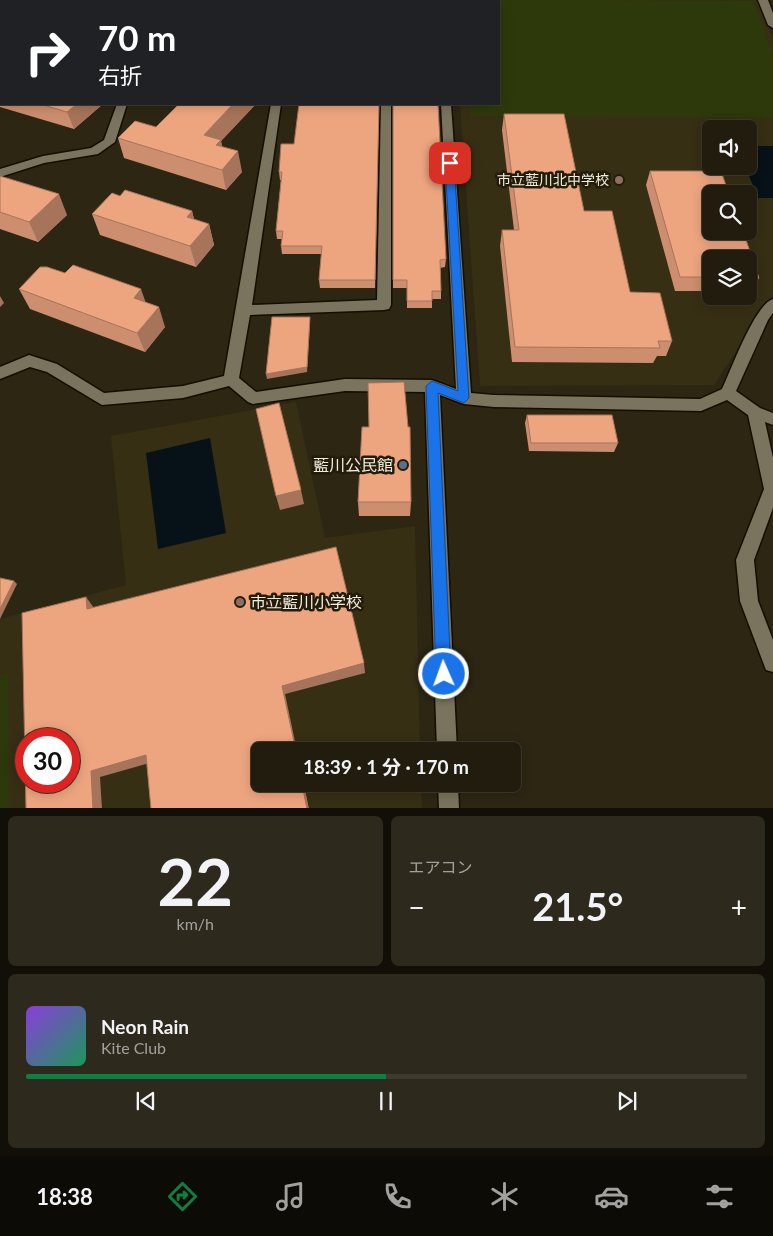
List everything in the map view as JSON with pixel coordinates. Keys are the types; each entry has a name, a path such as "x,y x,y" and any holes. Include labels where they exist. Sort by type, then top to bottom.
{"street":[{"path":"763,0 773,25"},
{"path":"0,173 43,160 94,151 109,142 122,105"},
{"path":"231,380 244,310 276,105"},
{"path":"244,310 384,305 386,105"},
{"path":"446,105 464,398"},
{"path":"231,380 253,398 344,385 432,386 464,398 494,402 701,405 728,393 762,317 773,304"},
{"path":"0,373 29,361 52,368 102,399 182,392 231,380"},
{"path":"432,386 447,742"},
{"path":"728,393 755,412 773,418"},
{"path":"755,412 772,490 745,560 748,601 773,663"},
{"path":"448,792 449,808"}],"shaded area":[{"name":"市立藍川北中学校","path":"500,0 758,0 773,39 773,295 714,385 480,386 460,105 500,105"},
{"path":"757,146 773,146 773,198 758,198 757,185 753,185 749,175 757,175"},
{"name":"市立藍川小学校","path":"296,402 325,538 415,526 420,742 251,742 251,792 421,792 422,808 0,808 0,619 126,585 111,436"},
{"path":"210,438 226,533 158,549 146,453"}],"green space":[{"path":"500,0 753,1 773,53 773,118 471,116 470,105 500,105"},
{"path":"8,672 9,808 0,808 0,675"}],"building":[{"path":"43,105 76,105 67,112"},
{"path":"178,105 232,105 204,135 221,140 216,145 238,151 222,170 118,138 135,121 156,127"},
{"path":"299,105 379,105 375,280 319,280 322,246 281,246 283,231 276,231 282,172 279,172 281,144 294,144"},
{"path":"393,105 438,105 446,259 440,260 441,291 432,291 432,301 407,301 407,280 393,280"},
{"path":"504,114 564,114 584,211 612,211 630,292 660,293 672,341 658,341 660,348 515,347 502,230 519,230"},
{"path":"650,171 702,171 702,175 722,175 726,185 702,185 702,240 746,240 749,250 702,250 702,277 680,277"},
{"path":"0,176 59,194 29,222 0,212"},
{"path":"125,190 192,211 187,217 209,224 190,246 92,214 112,193 120,196"},
{"path":"73,265 141,289 134,298 159,307 137,333 19,289 40,267 47,267 65,273"},
{"path":"272,317 310,317 307,367 266,374"},
{"path":"404,382 408,427 410,427 411,502 358,502 362,427 369,427 368,383"},
{"path":"279,403 301,490 276,496 256,409"},
{"path":"527,415 612,415 618,443 531,443"},
{"path":"336,547 364,663 282,686 294,742 251,742 251,792 304,792 307,808 151,808 146,755 91,771 93,808 26,808 26,793 80,793 80,728 24,728 22,613 86,597 87,609"},
{"path":"0,578 14,581 0,609"}],"place":[{"name":"市立藍川北中学校","path":"619,180"},
{"name":"藍川公民館","path":"403,465"},
{"name":"市立藍川小学校","path":"240,602"}],"route":[{"path":"444,674 432,386 464,398 450,163"}]}
